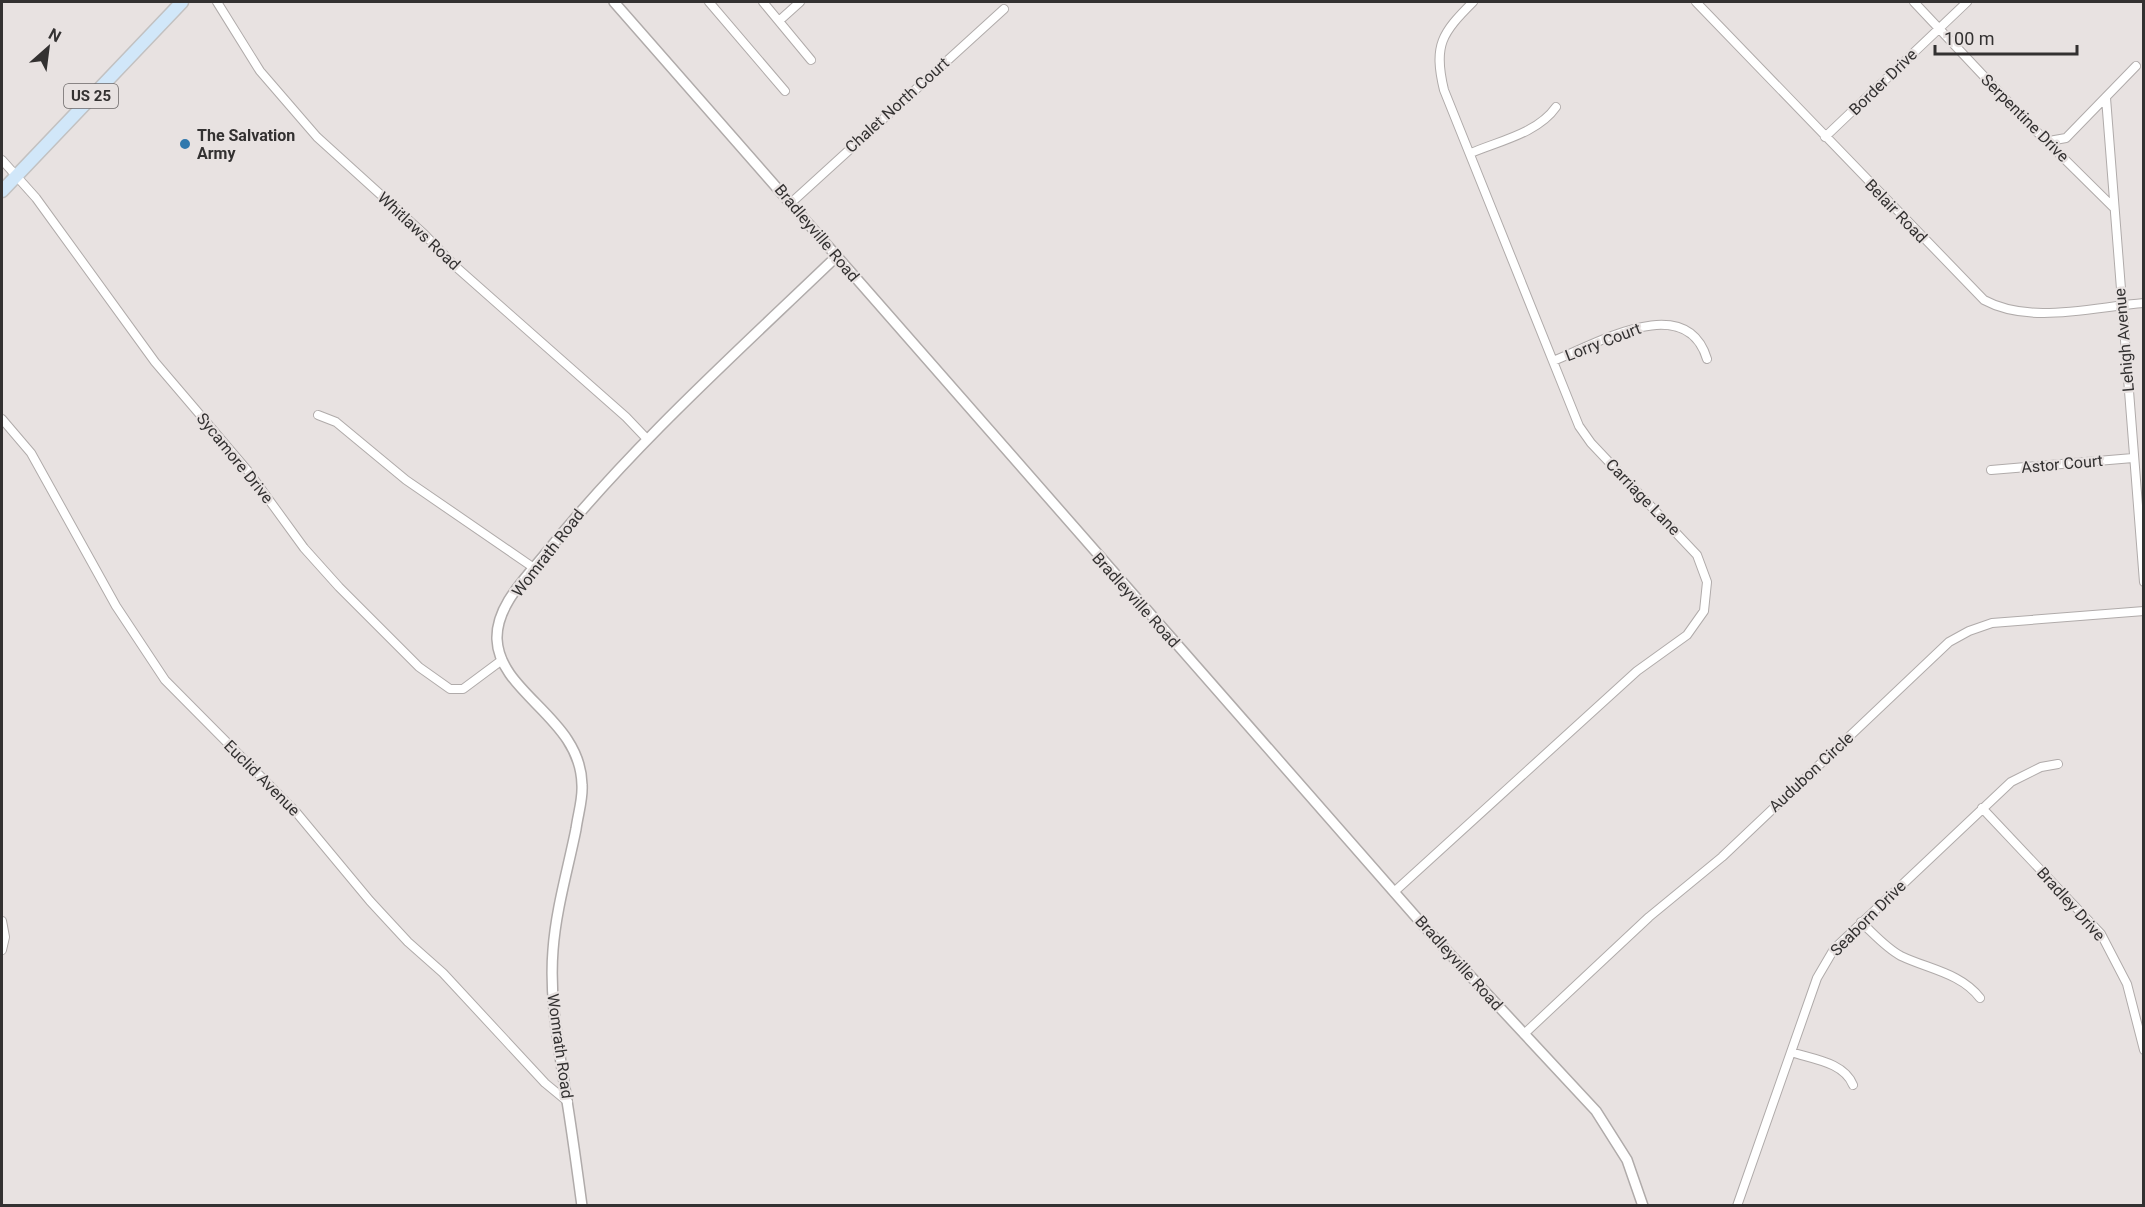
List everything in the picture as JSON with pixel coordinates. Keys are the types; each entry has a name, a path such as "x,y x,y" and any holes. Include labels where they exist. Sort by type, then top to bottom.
{"main road":[{"name":"US 25","path":"2,191 182,2"}],"street":[{"name":"Whitlaws Road","path":"218,2 260,71 317,137 424,234 455,266 626,417 646,438"},
{"name":"Bradleyville Road","path":"614,2 792,202 836,257 1394,892 1606,1125 1627,1161 1643,1206"},
{"path":"709,2 785,91"},
{"path":"763,2 812,60"},
{"path":"780,20 800,2"},
{"name":"Carriage Lane","path":"1394,892 1628,678 1654,656 1687,636 1704,611 1707,582 1697,555 1584,435 1553,361 1444,90 1440,55 1442,42 1449,25 1473,2"},
{"name":"Belair Road","path":"1696,2 1984,300 2007,311 2029,314 2144,303"},
{"name":"Serpentine Drive","path":"1914,2 2027,122 2114,207"},
{"name":"Border Drive","path":"1825,137 1967,2"},
{"name":"Chalet North Court","path":"792,202 1004,9"},
{"path":"2049,141 2066,138 2136,66"},
{"name":"Lehigh Avenue","path":"2106,98 2144,582"},
{"path":"1471,153 1538,125 1549,117 1556,107"},
{"name":"Sycamore Drive","path":"2,160 30,190 155,362 248,471 304,548 363,611 419,667 450,689 463,689 502,660"},
{"name":"Womrath Road","path":"582,1206 555,1027 552,974 556,927 581,802 581,770 574,750 558,725 509,674 497,641 500,619 512,597 534,568 646,438 836,257"},
{"name":"Lorry Court","path":"1553,361 1638,328 1658,324 1680,327 1694,334 1703,347 1707,359"},
{"path":"318,415 336,422 443,508 489,535 534,568"},
{"name":"Euclid Avenue","path":"2,419 31,453 116,606 165,680 296,812 370,901 408,942 443,973 545,1083 568,1102"},
{"name":"Astor Court","path":"1991,470 2133,458"},
{"name":"Audubon Circle","path":"1524,1034 1649,917 1722,857 1949,642 1992,623 2144,611"},
{"name":"Seaborn Drive","path":"1737,1206 1824,963 1834,949 2011,782 2027,773 2058,764"},
{"name":"Bradley Drive","path":"1982,808 2101,934 2127,984 2144,1050"},
{"path":"2,921 5,937 2,950"},
{"path":"1861,922 1881,942 1900,955 1965,982 1980,998"},
{"path":"1791,1052 1841,1069 1850,1077 1853,1085"}],"place":[{"name":"The Salvation Army","path":"185,144"}]}
